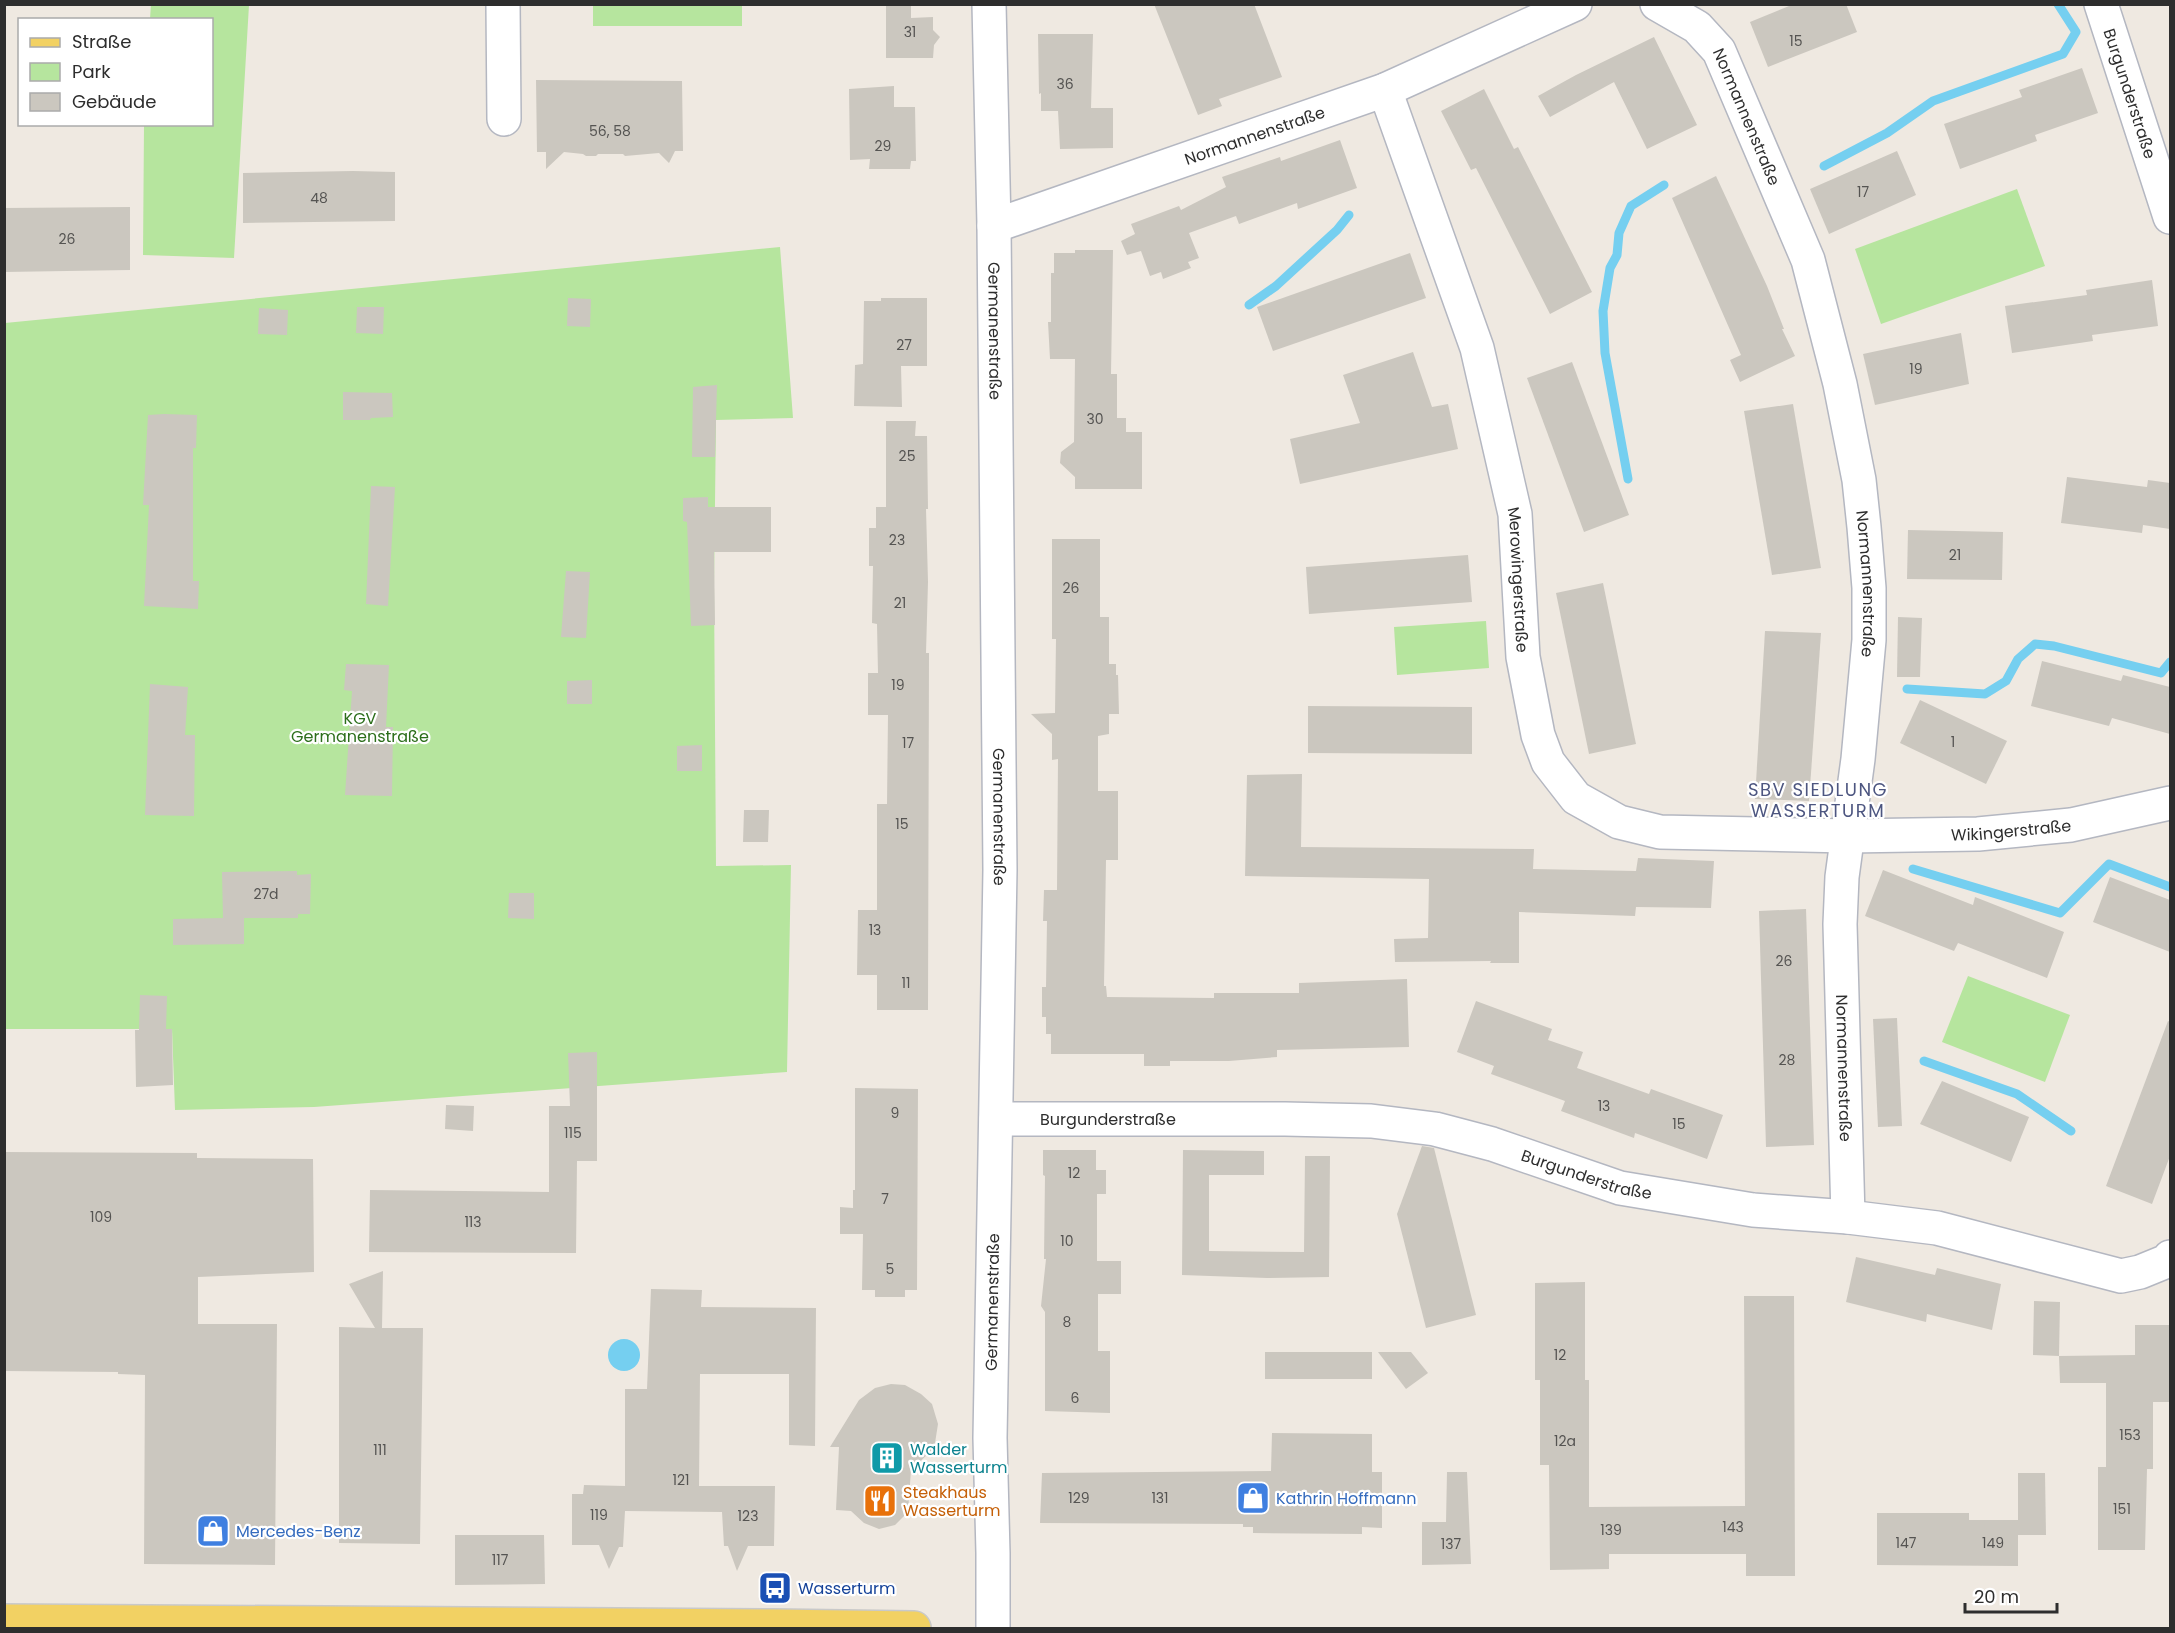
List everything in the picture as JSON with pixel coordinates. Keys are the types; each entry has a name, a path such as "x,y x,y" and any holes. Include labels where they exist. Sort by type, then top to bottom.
{"main road":[{"path":"4,1621 792,1626 914,1629"}],"street":[{"path":"503,4 504,119"},
{"name":"Germanenstraße","path":"989,4 994,226 1000,870 990,1438 993,1629"},
{"name":"Normannenstraße","path":"994,226 1385,90 1575,4"},
{"name":"Normannenstraße","path":"1657,4 1697,27 1719,51 1808,260 1840,384 1859,480 1869,588 1868,650 1858,759 1842,878 1840,924 1848,1217"},
{"name":"Burgunderstraße","path":"2101,4 2170,217"},
{"name":"Merowingerstraße","path":"1385,90 1477,348 1515,513 1522,657 1538,735 1548,762 1576,798 1619,822 1660,832 1848,836"},
{"name":"Wikingerstraße","path":"1848,836 1978,834 2071,825 2170,803"},
{"name":"Burgunderstraße","path":"996,1119 1371,1121 1435,1129 1492,1143 1620,1188 1753,1210 1848,1217 1937,1228 2121,1276 2140,1272 2168,1261 2170,1257"}],"green space":[{"path":"151,4 249,5 234,258 143,255 144,126 213,126 213,18 150,18"},
{"path":"593,5 742,5 742,26 593,26"},
{"path":"2017,189 2045,266 1881,324 1855,249"},
{"name":"KGV Germanenstraße","path":"780,247 793,418 716,420 714,586 716,866 791,865 787,1072 314,1107 175,1110 172,1029 5,1029 5,323"},
{"path":"1486,621 1489,668 1397,675 1394,627"},
{"path":"1968,976 2070,1015 2045,1082 1942,1042"}],"water":[{"path":"624,1339 636,1343 640,1355 636,1367 624,1371 612,1367 608,1355 612,1343"}],"building":[{"path":"886,4 911,4 911,18 933,17 933,30 940,37 934,45 933,58 886,58"},
{"path":"1154,4 1254,4 1282,77 1219,99 1222,106 1198,115"},
{"path":"1794,4 1846,4 1857,32 1768,67 1750,22"},
{"path":"1038,34 1093,34 1091,108 1113,108 1113,148 1060,149 1058,111 1041,111"},
{"path":"1654,37 1697,125 1647,149 1614,82 1550,117 1538,96"},
{"path":"2082,68 2098,113 2035,135 2037,141 1960,169 1944,124 2022,97 2019,90"},
{"path":"536,80 682,81 683,151 675,151 669,163 659,153 586,156 564,152 546,169 546,152 537,152"},
{"path":"894,86 894,107 915,107 916,161 911,161 910,169 869,169 870,159 850,160 849,89"},
{"path":"1484,89 1514,149 1518,147 1592,292 1550,314 1476,168 1471,170 1441,111"},
{"path":"1340,140 1357,188 1298,209 1297,203 1239,224 1236,216 1189,233 1199,258 1188,262 1191,268 1163,279 1161,272 1150,276 1141,251 1127,255 1121,241 1135,234 1131,224 1179,206 1181,210 1226,187 1222,177 1280,157 1281,161"},
{"path":"1897,151 1916,195 1829,234 1810,189"},
{"path":"395,172 395,221 243,223 243,173"},
{"path":"1716,176 1767,286 1784,329 1782,329 1795,356 1740,382 1730,360 1741,355 1672,198"},
{"path":"130,207 130,270 4,272 4,208"},
{"path":"1075,250 1113,250 1111,374 1117,374 1117,418 1126,418 1126,432 1142,432 1142,489 1075,489 1075,477 1060,463 1061,452 1074,442 1075,359 1050,359 1048,322 1051,322 1051,273 1054,273 1054,253 1075,253"},
{"path":"1410,253 1426,298 1273,351 1257,307"},
{"path":"2152,280 2158,326 2092,335 2093,341 2012,353 2005,306 2087,295 2086,290"},
{"path":"568,298 591,299 590,327 567,326"},
{"path":"881,298 927,298 927,366 901,366 902,407 854,406 855,365 863,364 864,301 881,301"},
{"path":"357,307 384,307 383,334 356,333"},
{"path":"259,308 288,310 287,335 258,334"},
{"path":"1961,333 1969,384 1875,405 1863,354"},
{"path":"1413,352 1432,407 1448,404 1458,449 1300,484 1290,439 1360,423 1343,375"},
{"path":"1572,362 1629,515 1584,532 1527,378"},
{"path":"717,385 715,457 692,457 693,387"},
{"path":"343,392 392,393 393,417 343,420"},
{"path":"1793,404 1821,568 1772,575 1744,411"},
{"path":"148,415 197,415 196,448 193,448 193,581 199,581 198,609 144,606 149,505 143,505"},
{"path":"886,421 916,421 915,436 927,436 928,1010 877,1010 877,975 857,975 858,910 877,910 877,804 887,804 888,715 868,715 868,673 878,673 877,624 872,623 873,566 869,566 869,528 876,528 876,507 886,507"},
{"path":"2067,477 2147,487 2148,480 2170,483 2170,529 2143,525 2142,533 2061,523"},
{"path":"371,486 395,487 388,606 366,604"},
{"path":"708,497 708,507 771,507 771,552 714,552 715,625 691,626 687,522 683,521 683,498"},
{"path":"1908,530 2003,532 2002,580 1907,579"},
{"path":"1052,539 1100,539 1100,617 1109,617 1109,664 1116,664 1116,675 1118,675 1119,714 1109,714 1109,734 1098,736 1098,791 1118,791 1118,860 1106,860 1104,986 1106,986 1107,997 1214,998 1214,993 1299,993 1299,983 1407,979 1409,1047 1277,1050 1277,1057 1229,1061 1170,1061 1170,1066 1144,1066 1144,1054 1051,1054 1051,1034 1046,1034 1046,1017 1042,1017 1042,987 1046,987 1047,921 1043,921 1044,890 1057,890 1058,759 1052,760 1052,734 1031,714 1055,713 1056,639 1052,639"},
{"path":"1468,555 1472,602 1309,614 1306,567"},
{"path":"566,571 590,572 586,638 561,637"},
{"path":"1603,583 1636,744 1589,754 1556,593"},
{"path":"1898,617 1922,618 1920,677 1897,677"},
{"path":"1765,631 1821,633 1809,801 1755,799"},
{"path":"2042,661 2121,681 2123,675 2170,687 2170,734 2112,718 2109,726 2031,706"},
{"path":"346,664 389,665 386,727 393,727 392,796 345,795 352,691 344,690"},
{"path":"592,680 592,704 567,704 567,681"},
{"path":"150,684 188,687 185,735 195,735 194,816 145,815"},
{"path":"1920,700 2007,741 1986,784 1900,743"},
{"path":"1308,706 1472,707 1472,754 1308,753"},
{"path":"702,745 702,771 677,771 677,746"},
{"path":"1302,774 1301,847 1534,849 1533,869 1636,871 1638,858 1714,861 1711,908 1636,907 1635,916 1519,912 1519,963 1395,962 1394,939 1428,938 1429,879 1245,876 1247,775"},
{"path":"744,810 769,810 768,842 743,842"},
{"path":"1883,870 1973,905 1975,897 2064,932 2047,978 1958,943 1954,951 1865,916"},
{"path":"297,871 297,875 311,874 310,914 298,914 298,918 244,918 244,944 173,945 173,919 223,918 222,872"},
{"path":"2110,877 2170,900 2170,952 2093,922"},
{"path":"509,893 534,893 534,919 508,918"},
{"path":"1806,909 1814,1145 1766,1147 1759,911"},
{"path":"140,995 167,996 166,1029 172,1029 173,1085 136,1087 135,1030 139,1030"},
{"path":"1476,1001 1552,1029 1548,1040 1583,1052 1577,1068 1649,1094 1651,1089 1723,1115 1707,1159 1635,1133 1634,1138 1561,1111 1565,1101 1491,1074 1494,1066 1457,1052"},
{"path":"1897,1018 1902,1126 1878,1127 1873,1019"},
{"path":"2168,1021 2170,1022 2170,1156 2152,1204 2106,1186"},
{"path":"597,1052 597,1161 577,1161 576,1253 369,1252 370,1190 549,1192 549,1106 570,1106 568,1053"},
{"path":"1942,1081 2029,1117 2011,1162 1920,1124"},
{"path":"855,1088 918,1089 917,1290 905,1290 905,1297 875,1297 875,1290 862,1290 863,1234 840,1234 840,1207 853,1208 853,1190 855,1190"},
{"path":"446,1105 474,1106 473,1131 445,1129"},
{"path":"1422,1146 1434,1148 1476,1315 1426,1328 1397,1214"},
{"path":"1043,1150 1096,1150 1096,1170 1106,1170 1106,1194 1097,1194 1097,1261 1121,1261 1121,1294 1098,1294 1098,1351 1110,1351 1110,1413 1045,1411 1045,1312 1041,1306 1046,1259 1044,1259"},
{"path":"1183,1150 1264,1151 1264,1175 1209,1175 1209,1251 1304,1252 1305,1156 1330,1156 1329,1277 1267,1278 1182,1275"},
{"path":"4,1152 197,1153 197,1158 313,1159 314,1272 198,1277 198,1324 277,1324 275,1565 144,1564 145,1375 118,1374 118,1372 4,1371"},
{"path":"1856,1257 1935,1275 1937,1268 2001,1284 1992,1330 1927,1314 1926,1322 1846,1302"},
{"path":"383,1271 382,1328 423,1328 420,1544 339,1543 339,1327 375,1328 349,1284"},
{"path":"1585,1282 1585,1380 1589,1380 1589,1507 1745,1506 1744,1296 1794,1296 1795,1576 1746,1576 1746,1554 1609,1554 1609,1569 1550,1570 1549,1465 1540,1465 1540,1380 1535,1380 1535,1283"},
{"path":"651,1289 702,1290 701,1307 816,1308 815,1446 789,1445 789,1374 700,1374 699,1486 775,1486 774,1546 748,1546 737,1571 728,1546 724,1546 722,1512 625,1511 623,1547 619,1547 609,1569 599,1545 572,1545 572,1494 583,1494 584,1485 625,1486 625,1389 647,1389"},
{"path":"2034,1301 2060,1302 2059,1356 2033,1355"},
{"path":"2135,1325 2170,1325 2170,1402 2153,1402 2153,1469 2147,1469 2145,1550 2098,1550 2098,1467 2106,1467 2106,1383 2060,1383 2059,1356 2135,1355"},
{"path":"1265,1352 1372,1352 1372,1379 1265,1379"},
{"path":"1378,1352 1411,1352 1428,1373 1406,1389"},
{"name":"Walder Wasserturm","path":"891,1384 905,1385 921,1394 932,1404 938,1424 935,1443 930,1452 911,1470 908,1512 895,1525 879,1529 864,1523 851,1511 836,1510 839,1447 830,1447 859,1400 875,1388"},
{"path":"1272,1433 1372,1434 1372,1472 1382,1472 1382,1528 1362,1527 1362,1534 1253,1533 1253,1527 1243,1527 1243,1524 1040,1523 1042,1473 1271,1471"},
{"path":"1447,1472 1467,1472 1471,1564 1422,1565 1422,1522 1446,1522"},
{"path":"2018,1473 2045,1473 2046,1535 2018,1535"},
{"path":"1877,1513 1969,1513 1969,1520 2018,1520 2018,1566 1877,1565"},
{"path":"455,1535 544,1535 545,1584 455,1585"}],"waterway":[{"path":"1824,166 1887,133 1933,101 2063,54 2076,32 2058,4"},
{"path":"1628,479 1605,353 1603,311 1610,268 1617,255 1619,233 1631,206 1664,185"},
{"path":"1249,305 1276,286 1337,230 1349,215"},
{"path":"1907,689 1985,694 2006,681 2018,659 2035,644 2054,646 2161,673 2170,662"},
{"path":"1913,869 2060,913 2109,864 2170,887"},
{"path":"1924,1061 2017,1094 2071,1131"}],"place":[{"name":"Walder Wasserturm","path":"887,1458"},
{"name":"Kathrin Hoffmann","path":"1253,1498"},
{"name":"Steakhaus Wasserturm","path":"880,1501"},
{"name":"Mercedes-Benz","path":"213,1531"},
{"name":"Wasserturm","path":"775,1588"}],"district":[{"name":"SBV SIEDLUNG WASSERTURM","path":"1818,800"}]}
